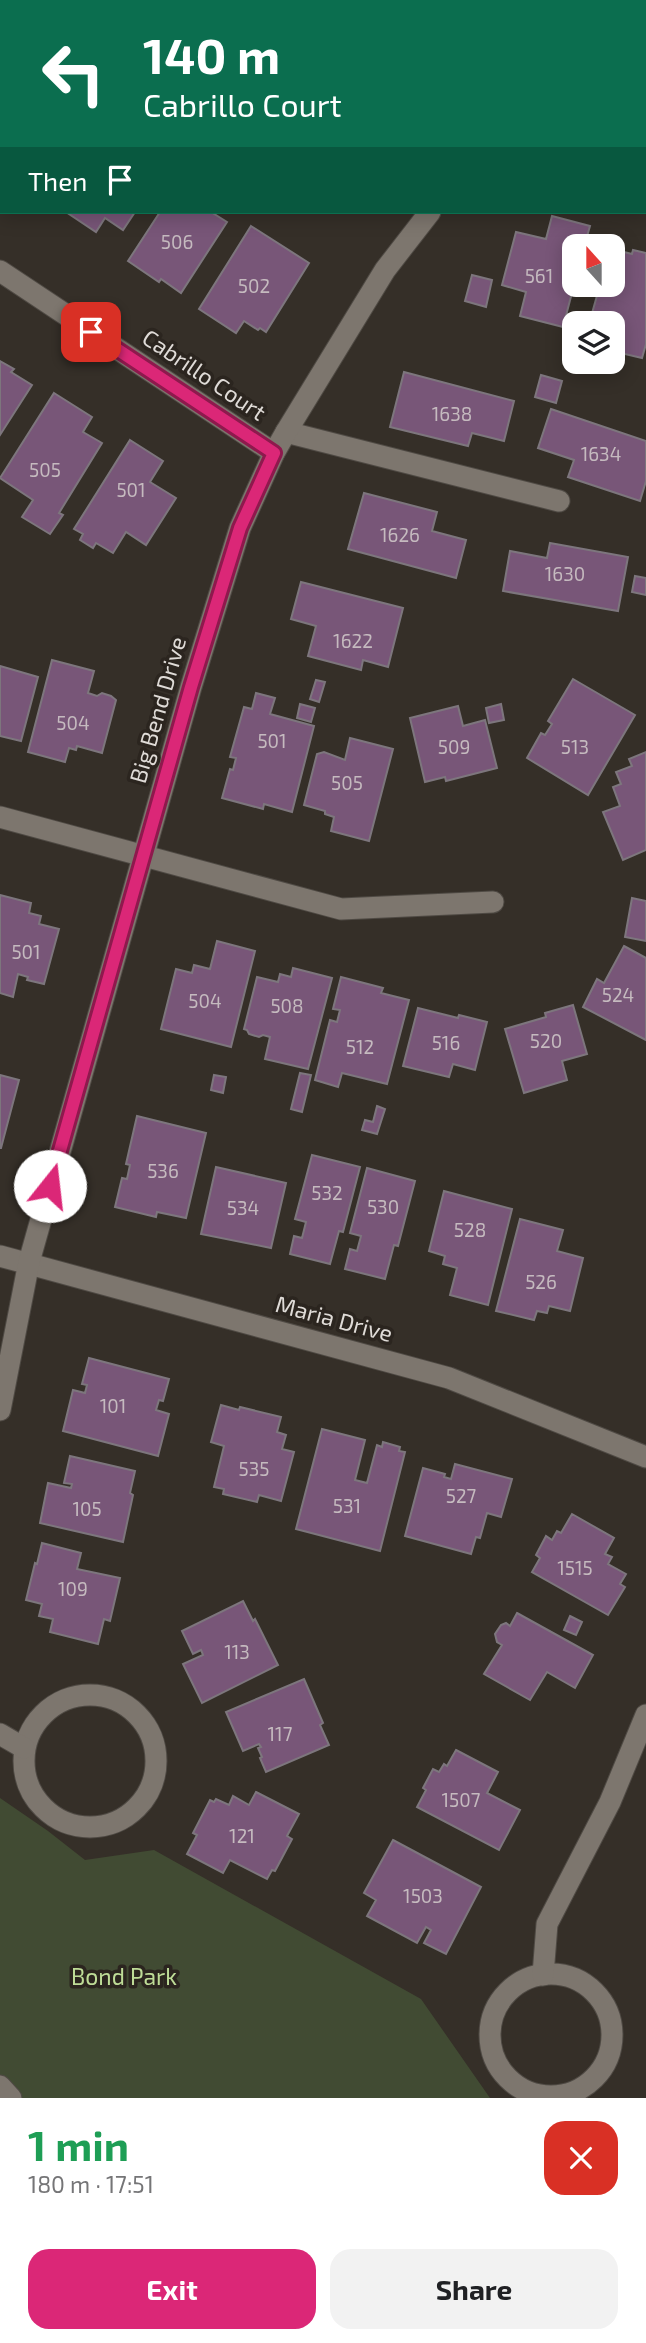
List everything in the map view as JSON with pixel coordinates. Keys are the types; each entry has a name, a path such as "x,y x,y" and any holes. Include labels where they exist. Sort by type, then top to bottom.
{"street":[{"name":"Big Bend Drive","path":"0,1410 29,1262 191,687 240,528 286,432 385,270 428,214"},
{"name":"Cabrillo Court","path":"0,271 274,453"},
{"path":"286,432 559,501"},
{"path":"0,817 341,909 493,902"},
{"name":"Maria Drive","path":"0,1256 449,1378 646,1457"},
{"path":"83,1695 104,1696 124,1704 141,1717 151,1735 157,1756 155,1776 146,1798 130,1815 110,1826 86,1828 64,1823 45,1811 31,1793 23,1771 24,1748 32,1728 45,1712 62,1700 83,1695"},
{"path":"543,1975 547,1924 610,1802 646,1716"},
{"path":"0,1734 24,1748"},
{"path":"543,1975 562,1975 581,1982 597,1994 608,2011 612,2030 611,2049 604,2067 591,2082 574,2093 554,2097 534,2095 517,2086 502,2073 493,2054 490,2033 494,2012 505,1994 523,1981 543,1975"},
{"path":"0,2086 11,2098"}],"green space":[{"name":"Bond Park","path":"0,1798 85,1860 154,1850 421,1999 490,2098 0,2098"}],"building":[{"path":"69,214 134,214 123,230 105,218 96,232"},
{"path":"159,214 214,214 227,222 181,293 128,261"},
{"path":"552,216 590,226 588,234 562,234 562,298 571,298 567,311 562,311 562,327 520,316 526,292 502,285 516,232 546,239"},
{"path":"251,226 309,263 266,332 244,321 236,333 199,309"},
{"path":"633,250 646,253 646,344 642,358 625,354 625,311 593,311 596,298 625,298 625,252 632,254"},
{"path":"472,275 492,280 486,307 465,301"},
{"path":"0,361 14,369 11,372 32,385 0,435"},
{"path":"404,372 514,401 504,441 472,433 468,446 390,427"},
{"path":"541,375 562,381 556,403 535,397"},
{"path":"54,393 92,417 83,432 102,443 59,513 63,515 50,534 22,517 33,500 0,478"},
{"path":"551,409 646,441 646,481 640,501 568,477 574,460 538,448"},
{"path":"130,440 163,461 150,482 176,498 146,545 126,532 113,553 96,543 93,548 80,540 83,534 74,529"},
{"path":"364,493 437,512 432,531 466,540 456,578 348,549"},
{"path":"550,543 628,557 618,611 503,591 510,551 547,558"},
{"path":"635,576 646,578 646,595 632,592"},
{"path":"301,582 403,608 388,667 363,660 361,670 308,656 316,626 291,619"},
{"path":"52,660 94,671 88,693 97,696 102,693 116,700 102,753 77,746 76,750 69,748 65,762 28,752"},
{"path":"0,666 38,677 21,741 0,736"},
{"path":"573,679 635,715 588,795 527,758 541,733 545,735 552,724 548,721"},
{"path":"316,680 325,682 319,702 310,699"},
{"path":"256,693 275,698 270,714 314,726 292,812 264,804 263,809 222,798 236,758 230,757 244,707 252,709"},
{"path":"300,704 315,708 311,722 297,718"},
{"path":"501,704 504,720 489,723 486,708"},
{"path":"458,706 463,726 485,720 497,768 446,781 445,777 425,782 410,718"},
{"path":"350,738 393,749 369,841 331,831 334,817 325,814 325,811 304,805 317,754 324,752 345,760"},
{"path":"646,752 646,850 623,860 603,812 620,806 613,787 621,784 616,772 632,766 629,759"},
{"path":"0,895 31,903 29,913 41,916 39,924 59,929 44,984 27,980 28,977 18,974 13,997 0,993"},
{"path":"632,898 646,901 646,941 625,937"},
{"path":"217,941 255,951 231,1047 161,1029 176,969 192,973 194,965 210,969"},
{"path":"624,946 646,958 646,1040 583,1007 597,979 604,983"},
{"path":"293,968 332,978 308,1069 265,1059 270,1037 249,1034 244,1029 257,977 278,982 280,974 291,977"},
{"path":"341,977 383,988 381,993 409,1000 387,1084 342,1073 338,1087 315,1080 330,1020 337,1022 340,1010 333,1009"},
{"path":"573,1005 587,1054 562,1061 567,1080 524,1093 505,1029 546,1017 545,1013"},
{"path":"418,1008 487,1022 475,1070 453,1064 449,1077 403,1066"},
{"path":"300,1073 311,1075 302,1112 291,1109"},
{"path":"0,1075 19,1080 1,1148 0,1148"},
{"path":"214,1075 226,1077 223,1093 211,1090"},
{"path":"377,1106 385,1109 377,1134 362,1130 365,1120 373,1122"},
{"path":"137,1116 206,1133 186,1218 157,1212 156,1217 115,1207 122,1178 127,1179 130,1165 126,1164"},
{"path":"312,1155 360,1167 343,1232 339,1231 330,1264 290,1254 294,1236 302,1238 306,1222 295,1219"},
{"path":"216,1167 286,1183 271,1248 201,1234"},
{"path":"367,1168 415,1181 398,1246 394,1245 385,1279 345,1269 350,1249 357,1251 361,1236 350,1233"},
{"path":"444,1191 512,1209 488,1305 450,1295 457,1268 443,1264 445,1256 429,1251"},
{"path":"520,1219 563,1230 557,1251 583,1258 570,1311 549,1306 547,1313 537,1311 534,1320 496,1311"},
{"path":"89,1358 169,1379 163,1401 159,1400 156,1410 169,1414 158,1456 63,1431 73,1390 85,1393 87,1385 82,1384"},
{"path":"221,1405 281,1417 277,1432 286,1435 282,1449 294,1452 281,1501 259,1495 257,1502 223,1494 224,1489 214,1487 224,1446 211,1442"},
{"path":"322,1429 365,1440 355,1480 367,1483 377,1445 382,1447 383,1442 400,1447 399,1451 405,1452 380,1551 296,1529"},
{"path":"70,1456 135,1471 123,1542 40,1523 48,1483 71,1488 72,1484 64,1483"},
{"path":"455,1464 512,1479 501,1517 487,1513 480,1538 476,1537 471,1554 405,1536 423,1468 445,1474 444,1477 451,1479"},
{"path":"572,1514 614,1538 605,1554 612,1557 608,1564 626,1574 620,1584 625,1587 608,1615 532,1572 540,1558 536,1555 546,1536 552,1540 557,1531 561,1533"},
{"path":"42,1543 81,1553 77,1569 120,1578 110,1621 104,1619 98,1644 50,1632 53,1619 39,1616 42,1604 26,1600"},
{"path":"243,1601 278,1665 202,1703 183,1664 203,1655 201,1650 193,1654 182,1631"},
{"path":"517,1613 593,1655 575,1688 547,1672 530,1700 484,1674 502,1645 497,1642 495,1634 501,1625 506,1623 510,1626"},
{"path":"570,1616 582,1622 576,1635 564,1630"},
{"path":"304,1679 323,1723 320,1725 329,1745 266,1772 260,1758 259,1744 243,1751 226,1712"},
{"path":"456,1750 498,1772 487,1793 520,1810 499,1850 417,1807 433,1769 439,1772 444,1764 447,1766"},
{"path":"256,1792 299,1814 287,1836 292,1839 275,1871 272,1870 267,1879 230,1860 223,1873 187,1854 197,1835 193,1833 210,1800 214,1802 216,1799 229,1805 233,1796 249,1805"},
{"path":"393,1840 481,1887 446,1954 424,1943 431,1930 426,1927 417,1943 367,1916 376,1900 364,1893"}],"route":[{"path":"50,1186 191,687 240,528 274,453 91,332"}]}
